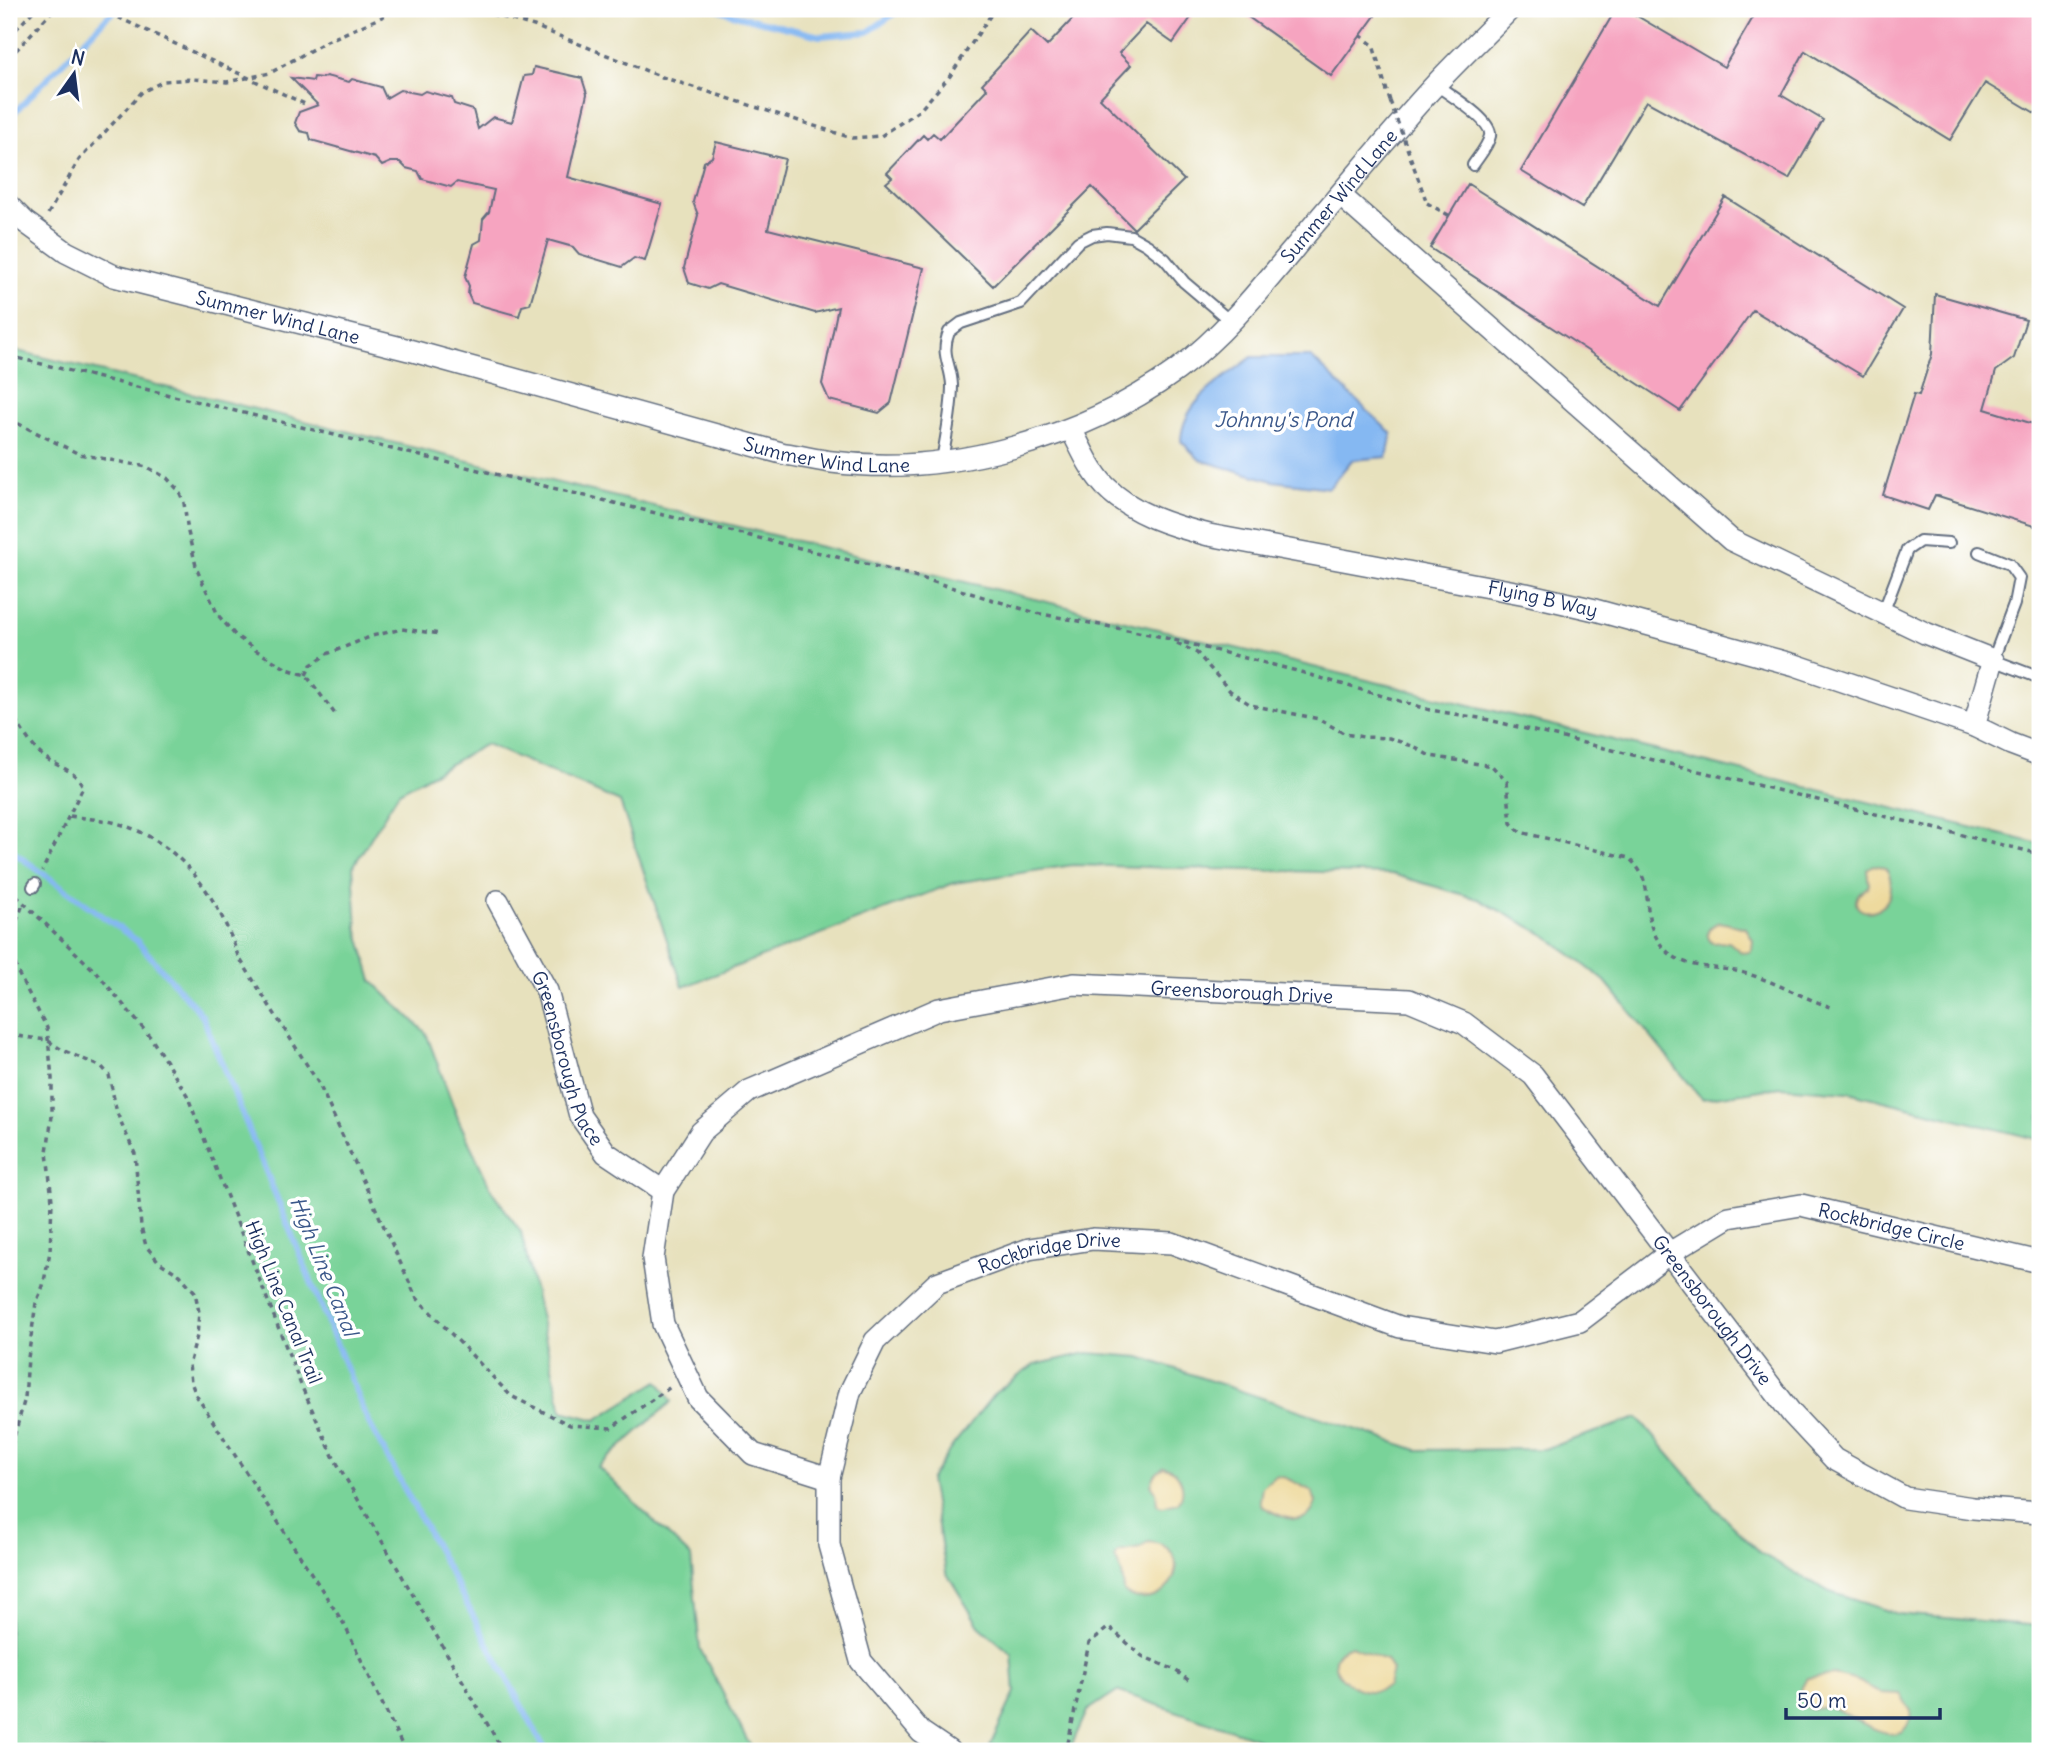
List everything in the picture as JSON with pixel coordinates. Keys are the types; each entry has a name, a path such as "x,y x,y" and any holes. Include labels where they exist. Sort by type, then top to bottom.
{"street":[{"name":"Summer Wind Lane","path":"9,206 25,222 66,252 114,276 422,354 785,454 833,462 884,464 942,461 988,454 1070,429 1130,400 1177,369 1230,321 1435,85 1510,9"},
{"path":"1340,195 1731,540 1883,612 1993,660 1974,726"},
{"name":"Flying B Way","path":"1070,429 1105,486 1137,510 1170,525 1209,535 1527,594 1595,610 1795,665 1974,726 2040,755"},
{"name":"Greensborough Place","path":"498,901 547,991 580,1116 606,1153 663,1191"},
{"name":"Greensborough Drive","path":"829,1478 753,1454 698,1398 663,1324 653,1258 663,1191 701,1132 749,1091 939,1009 1074,984 1409,1000 1464,1023 1533,1075 1793,1414 1834,1459 1905,1498 1973,1508 2040,1513"},
{"name":"Rockbridge Circle","path":"1668,1254 1729,1217 1801,1205 2040,1262"},
{"name":"Rockbridge Drive","path":"949,1751 921,1732 861,1661 829,1545 829,1478 850,1392 875,1340 937,1283 1029,1249 1093,1239 1172,1243 1400,1327 1495,1342 1580,1321 1668,1254"}],"lane":[{"path":"1435,85 1483,119 1489,127 1490,135 1486,146 1473,165"},
{"path":"942,461 951,402 952,382 944,355 949,332 961,323 1021,303 1078,242 1092,235 1120,233 1131,236 1165,259 1184,282 1230,321"},
{"path":"1883,612 1907,550 1920,541 1949,543"},
{"path":"1979,552 2009,564 2019,578 2014,604 1993,660 2040,678"}],"path":[{"path":"9,37 35,9"},
{"path":"9,58 54,9"},
{"path":"100,9 307,105"},
{"path":"45,219 79,160 142,92 164,81 193,79 227,82 270,73 327,41 400,9"},
{"path":"473,9 534,26 662,77 852,138 881,136 920,110 950,76 990,16 998,9"},
{"path":"1360,35 1373,45 1427,203 1450,216"},
{"path":"9,356 911,575 1036,613 1169,639 1297,671 1430,710 1485,719 2040,854"},
{"path":"9,419 79,454 147,467 167,478 179,491 184,503 197,570 218,615 235,635 257,652 306,676 335,714"},
{"path":"306,676 311,664 327,654 372,636 402,629 441,634"},
{"path":"1169,639 1197,653 1230,691 1251,705 1319,719 1345,734 1389,738 1430,756 1492,766 1507,782 1511,823 1520,832 1629,858 1640,869 1654,932 1668,953 1692,966 1747,973 1834,1007"},
{"path":"9,712 42,755 80,779 83,787 47,860"},
{"path":"70,817 110,821 166,847 186,863 216,902 238,956 319,1084 416,1297 511,1396 569,1425 611,1428 687,1375"},
{"path":"9,1455 25,1398 27,1358 36,1303 43,1286 50,1252 52,1201 47,1144 52,1116 52,1078 47,1028 18,972 9,943 23,903 34,886"},
{"name":"High Line Canal Trail","path":"9,889 97,973 151,1038 187,1095 300,1385 334,1458 503,1751"},
{"path":"9,1035 47,1040 62,1050 102,1067 109,1075 117,1113 135,1154 141,1227 146,1246 159,1262 180,1275 195,1292 199,1312 197,1336 189,1365 196,1395 344,1623 405,1751"},
{"path":"1049,1751 1068,1743 1088,1643 1109,1627 1142,1656 1175,1670 1192,1683"}],"green space":[{"path":"9,349 2040,844 2040,1140 1848,1092 1781,1087 1702,1099 1605,981 1547,936 1478,899 1392,874 1073,865 954,883 683,987 620,802 486,744 399,792 353,867 357,928 372,981 426,1033 459,1121 492,1191 521,1232 562,1411 596,1420 658,1381 672,1401 598,1467 691,1557 700,1649 755,1751 9,1751"},
{"path":"1087,1353 1140,1357 1417,1450 1544,1449 1638,1418 1717,1510 1760,1553 1830,1592 1898,1614 2040,1626 2040,1751 1293,1751 1117,1691 1087,1711 1069,1751 990,1746 1015,1692 1012,1654 979,1626 946,1572 930,1480 953,1445 995,1393 1034,1365"}],"sand":[{"path":"1874,865 1888,872 1891,891 1881,907 1866,911 1856,904 1857,897 1869,885 1867,869"},
{"path":"1720,922 1746,928 1753,940 1752,950 1745,953 1729,942 1712,943 1708,930"},
{"path":"1163,1467 1178,1475 1182,1492 1178,1503 1162,1507 1157,1505 1156,1492 1151,1484"},
{"path":"1275,1476 1286,1478 1312,1491 1316,1502 1307,1516 1293,1519 1262,1506 1262,1487"},
{"path":"1148,1542 1165,1546 1174,1556 1176,1567 1173,1579 1165,1590 1154,1597 1140,1598 1124,1592 1122,1573 1115,1558 1118,1552 1140,1548"},
{"path":"1351,1646 1386,1660 1392,1670 1388,1686 1376,1691 1364,1690 1352,1686 1342,1678 1336,1669 1335,1660 1339,1652"},
{"path":"1834,1675 1858,1681 1881,1693 1900,1694 1911,1711 1908,1725 1900,1732 1890,1733 1866,1725 1834,1708 1807,1708 1801,1689 1807,1678"}],"water":[{"name":"Johnny's Pond","path":"1252,357 1311,357 1392,434 1387,457 1352,460 1329,488 1273,481 1200,460 1181,441 1188,414 1217,383"}],"building":[{"path":"1082,9 1197,9 1173,43 1146,24 1119,53 1131,65 1100,98 1184,180 1134,229 1092,187 993,286 886,183 892,178 887,173 923,135 927,139 933,133 940,139 987,89 982,84 1031,31 1047,46"},
{"path":"1237,9 1380,9 1331,76"},
{"path":"1616,9 1625,9 1724,67 1758,9 2030,9 2040,15 2040,116 1985,83 1950,140 1805,51 1781,95 1823,120 1789,179 1646,101 1582,208 1521,171"},
{"path":"534,67 582,78 587,94 568,177 662,204 645,261 634,258 622,267 579,254 573,247 548,240 530,304 522,306 519,316 472,303 468,294 469,286 465,277 474,244 481,240 483,219 489,212 494,190 457,182 451,187 422,179 418,171 406,168 400,162 382,166 375,158 311,140 309,133 300,131 295,123 299,112 318,105 291,78 313,81 314,77 326,76 349,82 352,79 381,87 386,98 400,90 420,94 425,91 452,98 454,104 473,110 478,129 493,117 512,122 524,76 532,75"},
{"path":"716,142 785,159 768,229 924,268 891,403 879,413 829,400 822,384 838,307 815,313 718,284 708,289 689,283 684,268 698,215 693,202 704,162 712,157"},
{"path":"1468,184 1660,306 1725,197 1903,309 1863,376 1753,310 1680,411 1430,248"},
{"path":"1935,294 2026,320 2014,358 1996,371 1985,409 2040,426 2040,528 1935,495 1928,510 1883,495 1914,394 1919,395 1932,354"}],"waterway":[{"name":"High Line Canal","path":"9,118 108,16 119,9"},
{"name":"High Line Canal","path":"719,9 820,36 868,32 901,9"},
{"name":"High Line Canal","path":"9,849 136,940 202,1015 368,1421 546,1751"}]}
